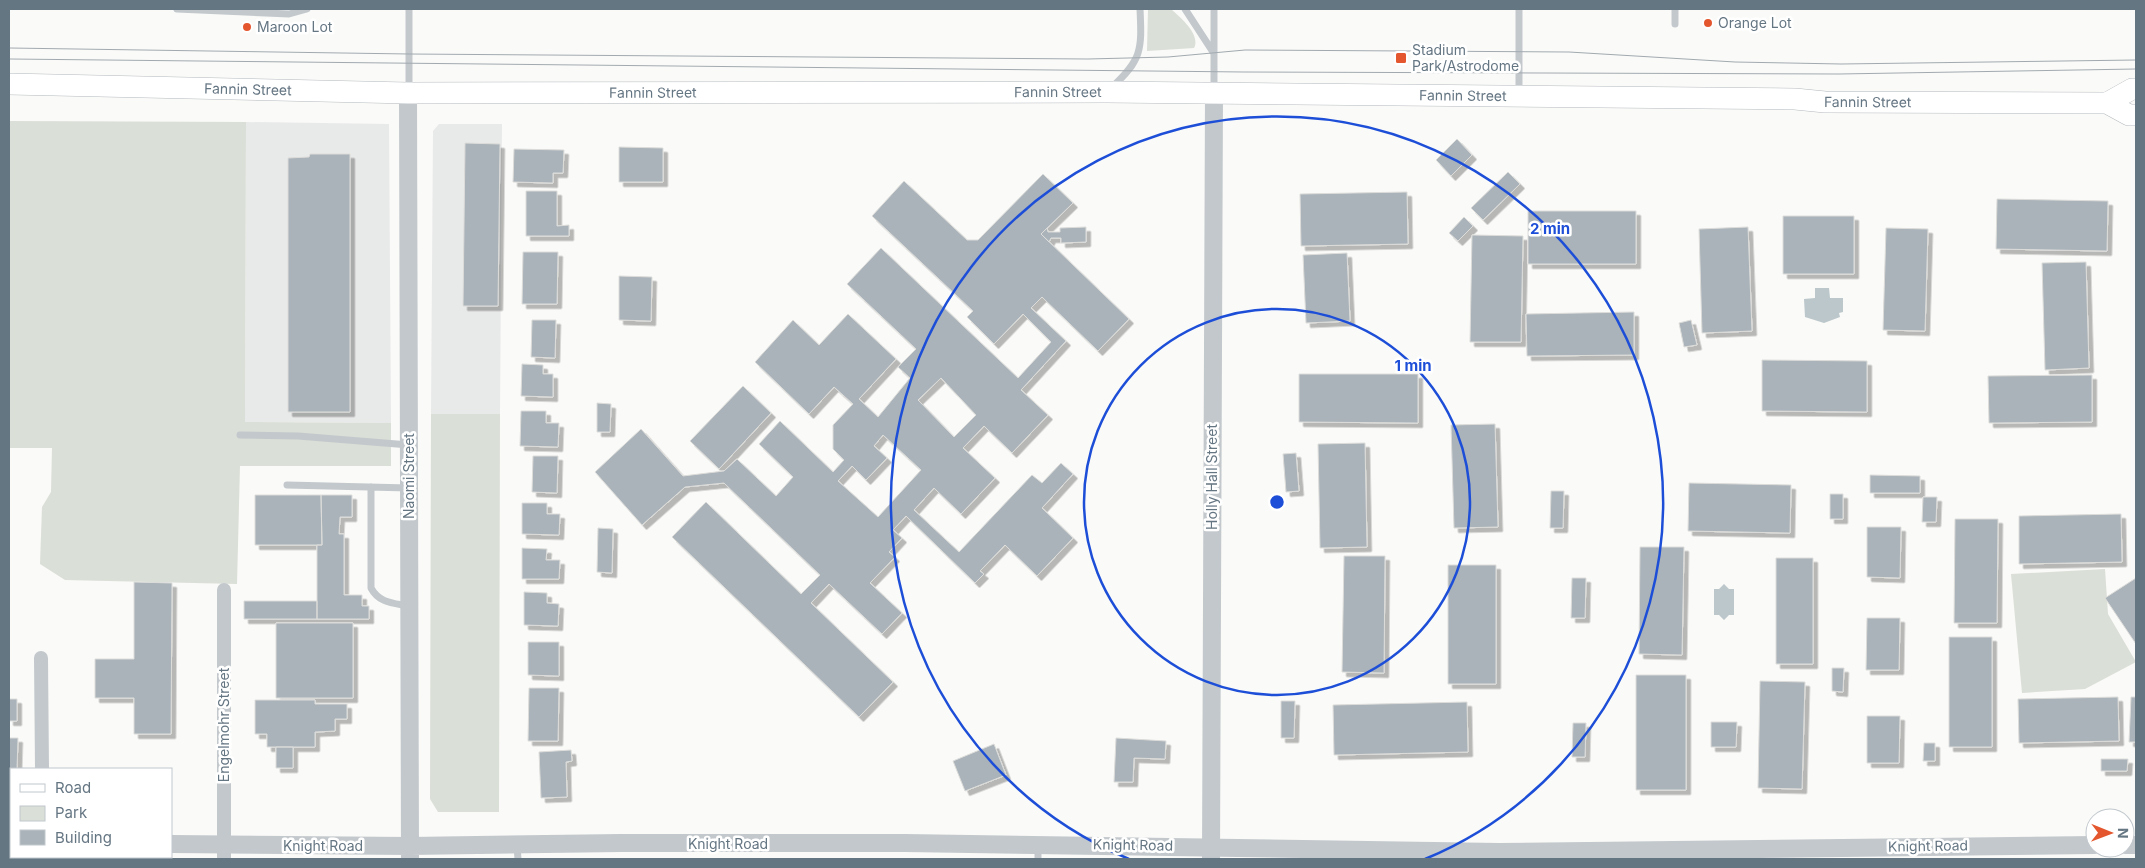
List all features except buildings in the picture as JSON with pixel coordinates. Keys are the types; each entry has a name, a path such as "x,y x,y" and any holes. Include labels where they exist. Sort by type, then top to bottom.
{"main road":[{"name":"Fannin Street","path":"9,84 408,93 1107,92 1795,99 1834,102 2107,103 2129,115 2136,115"},
{"name":"Fannin Street","path":"2107,103 2132,89 2136,89"}],"street":[{"name":"Naomi Street","path":"408,93 410,853"},
{"name":"Holly Hall Street","path":"1211,853 1214,94"},
{"name":"Engelmohr Street","path":"224,590 224,852"},
{"path":"41,658 42,768"},
{"name":"Knight Road","path":"172,844 224,852 410,853 517,852 622,843 1038,852 1088,848 1153,849 1211,853 1967,849 2085,845"}],"lane":[{"path":"177,9 289,14 307,9"},
{"path":"408,93 409,9"},
{"path":"1107,92 1130,71 1138,58 1140,9"},
{"path":"1185,9 1213,52"},
{"path":"1214,9 1214,94"},
{"path":"1519,9 1519,97"},
{"path":"1675,9 1675,24"},
{"path":"240,435 298,436 409,445"},
{"path":"287,486 409,488"},
{"path":"371,487 371,588 375,596 387,603 409,606"}],"shaded area":[{"path":"246,122 389,124 391,423 245,422"},
{"path":"439,124 502,124 500,414 431,414 433,131"},
{"path":"1815,288 1829,288 1830,298 1843,298 1843,312 1839,313 1840,317 1824,323 1805,317 1804,299 1815,298"},
{"path":"1724,584 1729,589 1734,589 1734,615 1729,615 1724,620 1719,615 1714,615 1714,589 1719,589"}],"green space":[{"path":"1148,9 1172,10 1185,22 1192,32 1195,38 1194,48 1147,51"},
{"path":"9,121 246,122 245,422 391,423 391,466 240,466 237,584 65,580 40,564 42,507 51,492 52,448 9,448"},
{"path":"431,414 500,414 499,812 438,812 430,799"},
{"path":"2105,569 2108,614 2136,662 2085,689 2022,693 2011,574"}],"tram line":[{"path":"9,48 409,54 1088,59 1168,57 1245,50 1569,52 1735,62 1841,64 2136,60"},
{"path":"9,59 1244,72 1839,74 2136,69"}],"place":[{"name":"Orange Lot","path":"1708,23"},
{"name":"Maroon Lot","path":"247,27"},
{"name":"Stadium Park/Astrodome","path":"1401,58"}]}
